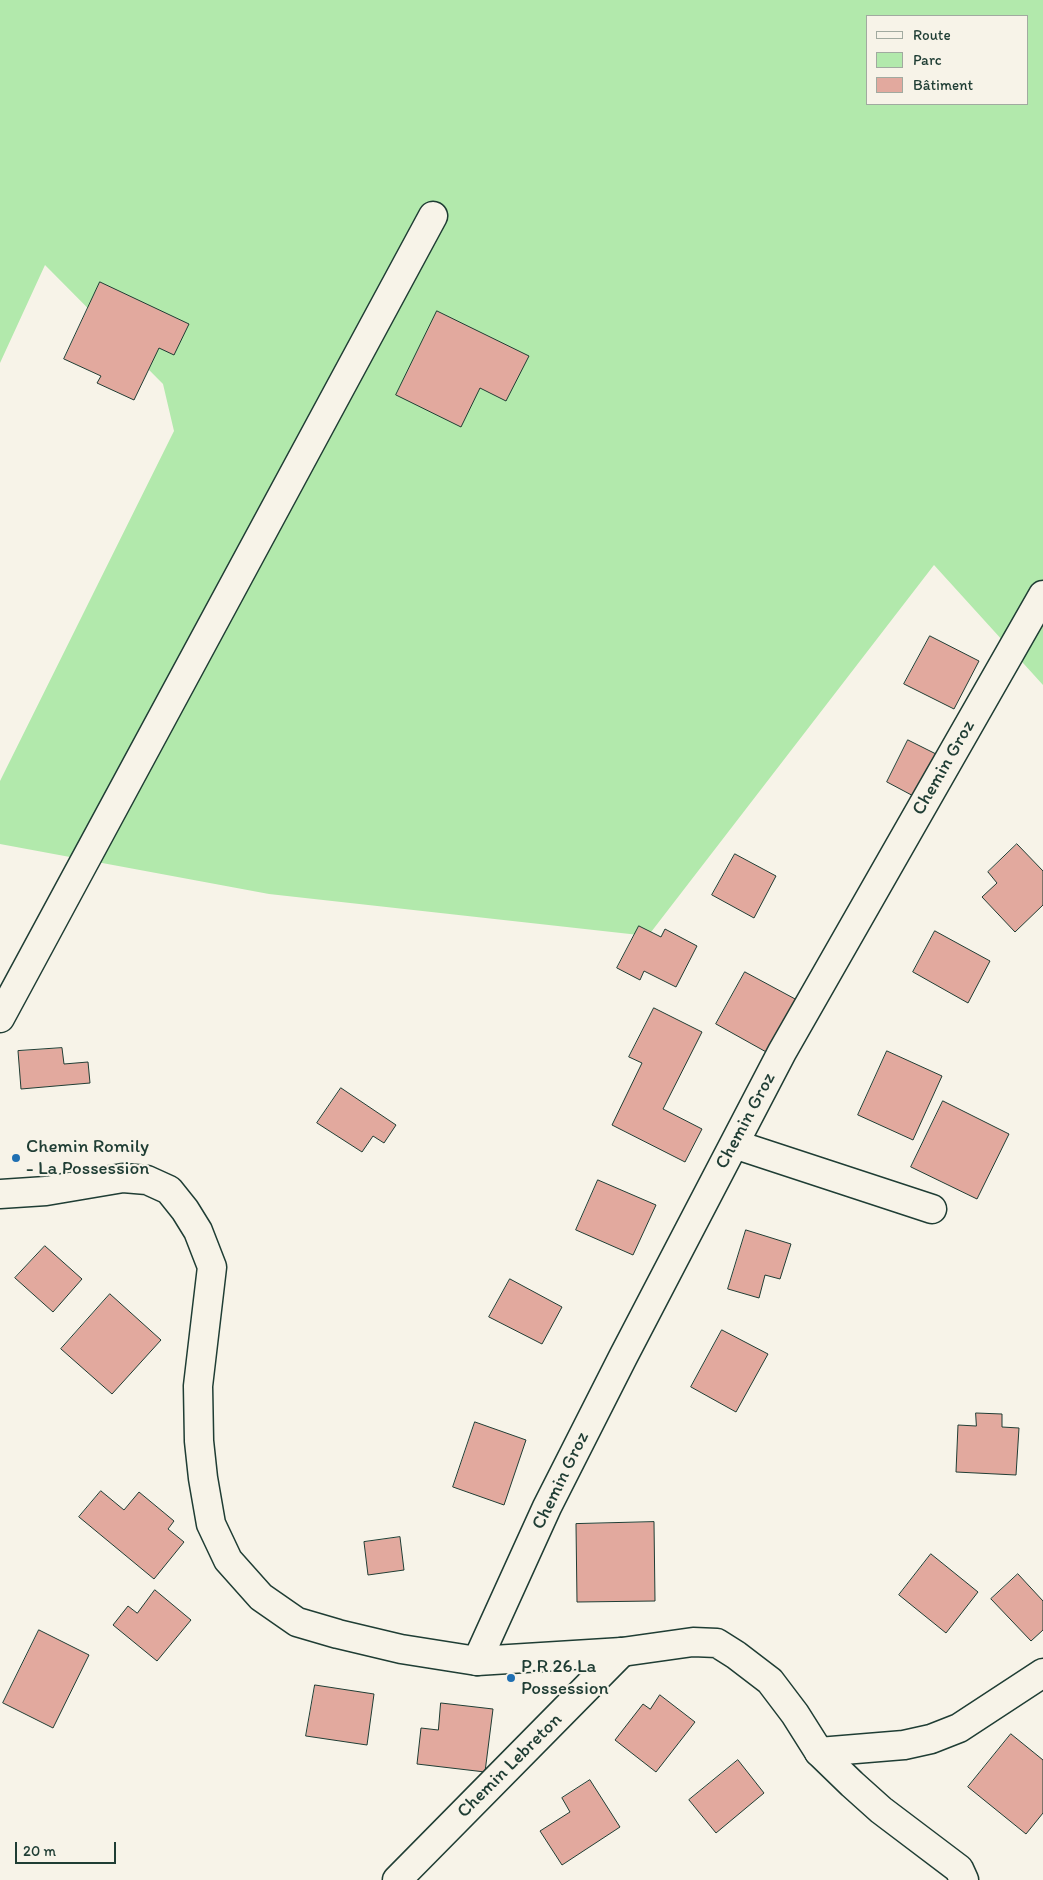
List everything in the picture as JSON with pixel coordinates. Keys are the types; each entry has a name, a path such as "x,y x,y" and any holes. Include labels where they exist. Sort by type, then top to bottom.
{"street":[{"path":"0,1018 433,216"},
{"name":"Chemin Groz","path":"477,1661 547,1507 622,1357 782,1052 1043,595"},
{"path":"734,1144 932,1209"},
{"path":"0,1194 46,1190 123,1178 147,1180 169,1190 198,1230 212,1267 198,1386 199,1441 203,1478 211,1524 228,1560 261,1597 297,1622 401,1649 477,1661 622,1652 693,1642 717,1644 736,1655 770,1681 795,1714 819,1752 881,1810 959,1869 964,1880"},
{"name":"Chemin Lebreton","path":"397,1880 622,1652"},
{"path":"819,1752 904,1744 931,1739 959,1728 1043,1673"}],"green space":[{"path":"0,0 1043,0 1043,685 934,565 648,936 269,894 0,844 0,781 174,431 163,384 45,265 0,363"}],"building":[{"path":"100,282 189,324 174,355 159,348 134,400 97,383 101,376 64,359"},
{"path":"437,311 529,356 506,401 480,388 461,427 396,395"},
{"path":"930,636 979,661 954,709 904,684"},
{"path":"908,740 940,756 919,799 887,782"},
{"path":"1017,844 1043,871 1043,905 1015,932 982,897 997,883 988,872"},
{"path":"735,854 776,876 754,918 712,895"},
{"path":"639,926 661,937 665,929 697,946 676,987 644,971 640,980 617,968"},
{"path":"935,931 990,961 968,1003 913,972"},
{"path":"745,972 797,1000 768,1053 716,1024"},
{"path":"654,1008 702,1032 663,1109 702,1129 685,1162 612,1125 642,1063 629,1057"},
{"path":"62,1048 64,1064 88,1062 90,1083 21,1089 18,1051"},
{"path":"887,1051 942,1076 913,1140 858,1115"},
{"path":"341,1088 396,1125 384,1143 373,1136 362,1152 317,1123"},
{"path":"943,1101 1009,1134 977,1199 911,1167"},
{"path":"598,1180 656,1205 633,1255 576,1230"},
{"path":"746,1230 791,1244 780,1279 765,1275 759,1298 728,1289"},
{"path":"45,1246 82,1279 53,1312 15,1278"},
{"path":"510,1279 562,1307 542,1344 489,1317"},
{"path":"110,1294 161,1340 112,1394 61,1349"},
{"path":"722,1330 768,1354 736,1412 691,1387"},
{"path":"976,1413 1002,1414 1002,1427 1019,1428 1016,1475 956,1472 958,1425 976,1426"},
{"path":"475,1422 526,1440 504,1505 453,1487"},
{"path":"101,1491 124,1510 139,1492 174,1521 168,1529 184,1542 154,1579 79,1517"},
{"path":"654,1522 655,1601 577,1602 576,1524"},
{"path":"400,1537 404,1570 368,1575 364,1542"},
{"path":"931,1554 978,1592 946,1633 899,1595"},
{"path":"1018,1574 1043,1601 1043,1630 1031,1641 991,1599"},
{"path":"155,1590 191,1620 157,1661 113,1625 128,1606 137,1613"},
{"path":"39,1630 89,1655 53,1728 3,1703"},
{"path":"315,1685 374,1694 367,1745 306,1736"},
{"path":"660,1695 695,1722 656,1772 615,1740 643,1704 650,1709"},
{"path":"441,1703 493,1709 485,1772 417,1764 421,1728 438,1730"},
{"path":"1011,1734 1043,1760 1043,1813 1026,1834 968,1787"},
{"path":"738,1760 764,1793 716,1833 689,1800"},
{"path":"590,1780 620,1827 562,1865 540,1831 570,1812 562,1798"}],"place":[{"name":"Chemin Romily - La Possession","path":"16,1158"},
{"name":"P.R 26 La Possession","path":"511,1678"}]}
